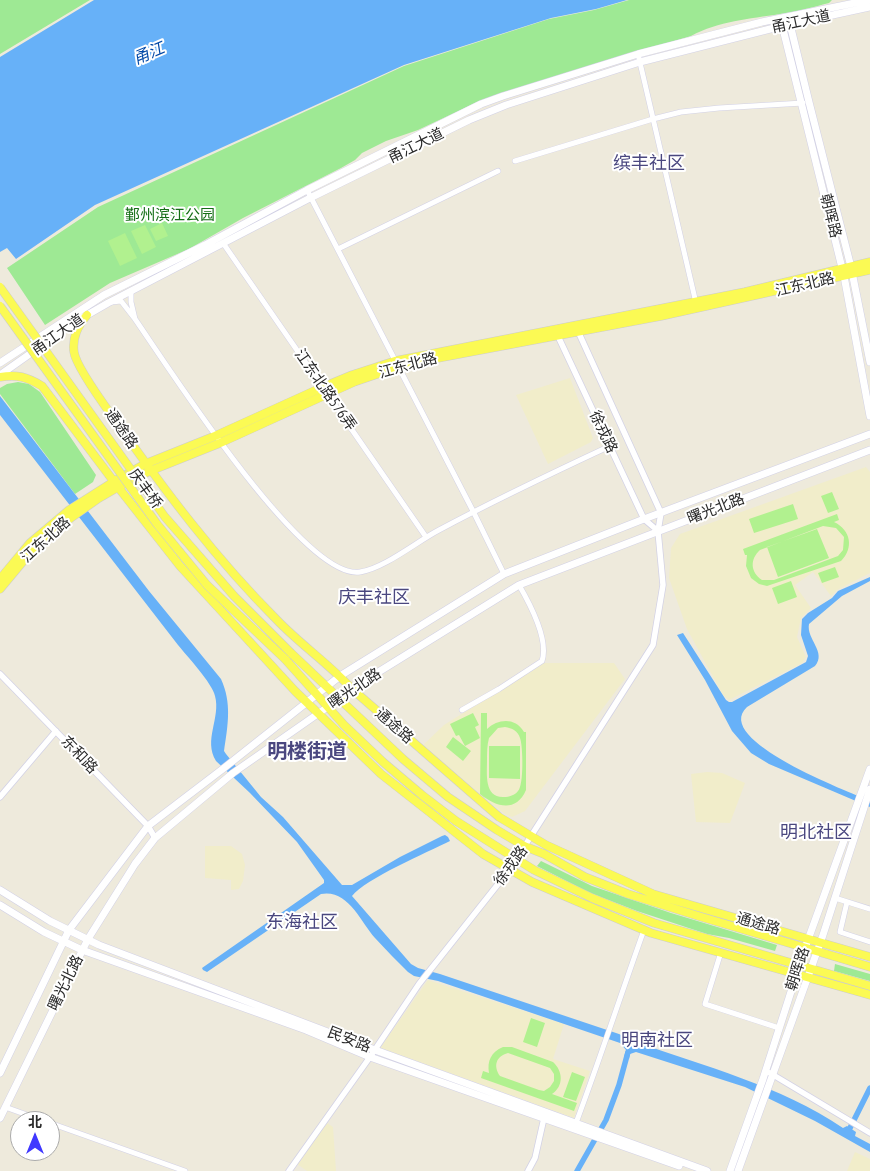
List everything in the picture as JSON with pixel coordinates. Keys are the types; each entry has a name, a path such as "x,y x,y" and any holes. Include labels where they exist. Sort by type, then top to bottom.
{"main road":[{"name":"甬江大道","path":"0,363 104,295 205,245 306,190 481,104 638,54 869,0"},
{"name":"甬江大道","path":"790,20 870,8"},
{"name":"朝晖路","path":"790,20 805,103"},
{"name":"甬江大道","path":"0,376 75,322 108,303 310,198 479,115 640,62 781,22"},
{"name":"朝晖路","path":"781,22 805,103 870,362"},
{"name":"江东北路","path":"0,579 30,543 70,513 115,484 215,436 325,390 354,382 396,364 697,305 848,271 870,262"},
{"name":"江东北路","path":"848,271 870,270"},
{"name":"朝晖路","path":"848,271 870,416"},
{"name":"庆丰桥","path":"0,286 165,516 199,558 291,653"},
{"name":"庆丰桥","path":"0,306 157,524 207,585 285,660"},
{"name":"通途路","path":"87,315 75,334 73,342 74,355 100,399 148,468 212,550 277,621 499,817 546,845 653,894 870,957"},
{"name":"通途路","path":"0,376 13,375 28,378 42,386 115,484 180,566 307,703 381,774 483,854 532,882 644,930 796,974 809,973 870,986"},
{"name":"江东北路","path":"148,468 220,443 325,390"},
{"name":"曙光北路","path":"0,1073 2,1064 64,942 68,930 148,826 340,676 504,574 870,434"},
{"name":"曙光北路","path":"0,1118 82,950 136,864 155,838 233,773 352,689 519,586 870,450"},
{"name":"江东北路","path":"0,589 34,547 70,513"},
{"name":"通途路","path":"291,653 403,759 448,797 524,846 544,854 585,876 628,894 870,967"},
{"name":"通途路","path":"285,660 382,762 456,821 534,870 592,898 654,923 799,965 809,973 870,994"},
{"name":"朝晖路","path":"730,1171 766,1071 808,939 858,815 868,786 870,769"},
{"name":"朝晖路","path":"738,1171 821,942 858,815"},
{"name":"民安路","path":"0,890 50,921 88,939 375,1050 576,1123 587,1130"},
{"name":"民安路","path":"0,904 44,932 82,950 306,1030 370,1057 544,1118 587,1130 694,1171"},
{"name":"民安路","path":"608,1138 707,1171"}],"street":[{"path":"638,54 697,305"},
{"path":"515,161 653,119 700,109 805,103"},
{"path":"338,249 498,171"},
{"path":"306,190 504,574"},
{"name":"江东北路576弄","path":"223,243 426,537"},
{"path":"132,290 131,302 135,319"},
{"path":"108,303 121,301 220,443 283,521 320,556 336,567 355,573 377,567 426,537 473,512 610,446"},
{"name":"徐戎路","path":"289,1171 375,1050 419,984 510,869 653,645 662,585 658,531 661,513 576,328"},
{"name":"徐戎路","path":"557,332 644,519 658,531"},
{"path":"462,710 542,661 545,650 532,608 519,586"},
{"name":"东和路","path":"0,674 148,826 155,838"},
{"path":"0,797 56,731"},
{"path":"835,898 870,909"},
{"path":"847,902 840,932 870,942"},
{"path":"576,1123 644,930"},
{"path":"722,952 705,1004 779,1028"},
{"path":"766,1071 772,1078 870,1133"},
{"path":"5,1107 16,1111"},
{"path":"528,1171 535,1158 544,1118"},
{"path":"60,1127 185,1171"}],"shaded area":[{"path":"570,378 593,438 591,442 548,464 516,395"},
{"path":"866,467 870,472 870,573 837,590 831,596 813,572 795,585 811,608 801,618 797,637 806,657 802,663 729,700 723,695 687,629 669,578 671,548 680,534"},
{"path":"544,663 614,663 625,679 525,811 512,817 505,814 462,782 421,747 444,725"},
{"path":"722,773 745,783 730,823 696,822 691,774"},
{"path":"205,846 231,846 242,854 245,865 243,881 239,889 231,890 231,880 205,878"},
{"path":"428,980 564,1024 553,1059 590,1071 574,1118 380,1048"},
{"path":"327,1123 333,1127 336,1171 307,1171 297,1164"},
{"path":"855,1152 870,1159 870,1171 847,1171"}],"green space":[{"path":"0,0 90,0 0,54"},
{"name":"鄞州滨江公园","path":"629,0 832,0 829,3 798,11 746,19 712,27 691,36 482,100 418,130 386,141 362,153 355,160 341,168 243,218 189,249 110,283 45,325 7,268 98,207 404,66 549,19 594,10"},
{"path":"162,223 168,236 156,241 150,229"},
{"path":"145,225 156,247 142,254 131,231"},
{"path":"125,233 137,258 120,266 108,241"},
{"path":"18,382 29,384 40,392 96,475 93,482 75,494 0,394 0,388 7,384"},
{"path":"832,492 839,509 828,513 821,496"},
{"path":"793,504 798,519 754,533 749,519"},
{"path":"837,514 839,520 834,522 840,525 849,540 848,551 841,561 767,586 759,584 751,578 746,566 747,555 745,555 743,549","holes":["823,526 836,528 844,537 843,550 838,556 774,580 762,580 755,573 753,561 760,550"]},
{"path":"817,529 829,558 778,577 767,547"},
{"path":"835,567 839,577 822,583 818,573"},
{"path":"791,581 797,597 778,604 772,588"},
{"path":"473,713 479,725 475,727 480,738 465,746 459,735 456,736 450,724"},
{"path":"481,713 487,713 487,729 496,723 506,721 516,724 526,732 526,790 517,802 505,806 486,799 480,794","holes":["498,728 512,729 520,738 522,774 518,791 512,796 504,797 493,794 488,784 487,749 489,738"]},
{"path":"453,737 471,751 463,761 446,747"},
{"path":"489,746 520,746 520,779 489,778"},
{"path":"541,861 592,886 671,913 777,945 775,951 707,934 590,893 537,866"},
{"path":"835,964 870,974 870,981 834,971"},
{"path":"531,1018 545,1023 537,1047 523,1042"},
{"path":"503,1047 512,1047 553,1062 559,1070 561,1078 559,1087 552,1094 577,1103 574,1111 481,1078 483,1071 489,1073 491,1057 495,1051","holes":["508,1053 550,1068 554,1074 554,1081 544,1091 500,1076 496,1065 498,1059"]},
{"path":"572,1072 585,1077 576,1101 563,1097"}],"water":[{"name":"甬江","path":"94,0 627,0 596,9 551,18 404,65 95,205 16,259 7,248 0,252 0,57"},
{"path":"0,396 149,591 221,679 228,705 228,723 224,751 226,754 261,797 283,817 342,885 352,885 400,857 442,836 448,837 450,841 383,874 359,889 352,896 411,964 418,968 619,1034 768,1088 819,1113 843,1128 847,1126 856,1132 855,1136 870,1144 870,1152 815,1121 745,1087 636,1052 630,1054 629,1059 624,1057 626,1050 620,1043 438,981 414,976 375,938 346,901 339,896 321,894 207,972 203,970 202,968 324,883 324,880 297,842 216,761 211,745 216,704 210,684 0,415"},
{"path":"870,577 870,581 842,596 809,624 810,635 819,656 815,666 747,707 741,720 748,734 765,749 813,776 870,801 870,807 769,764 751,753 732,731 705,680 677,635 683,633 726,700 732,702 806,662 808,656 801,635 802,619 832,598 838,591"}],"waterway":[{"path":"577,1171 606,1120 619,1085 628,1052"},
{"path":"847,1134 870,1088"}],"district":[{"name":"缤丰社区","path":"649,164"},
{"name":"庆丰社区","path":"374,598"},
{"name":"明楼街道","path":"307,752"},
{"name":"明北社区","path":"816,833"},
{"name":"东海社区","path":"302,923"},
{"name":"明南社区","path":"657,1041"}]}
